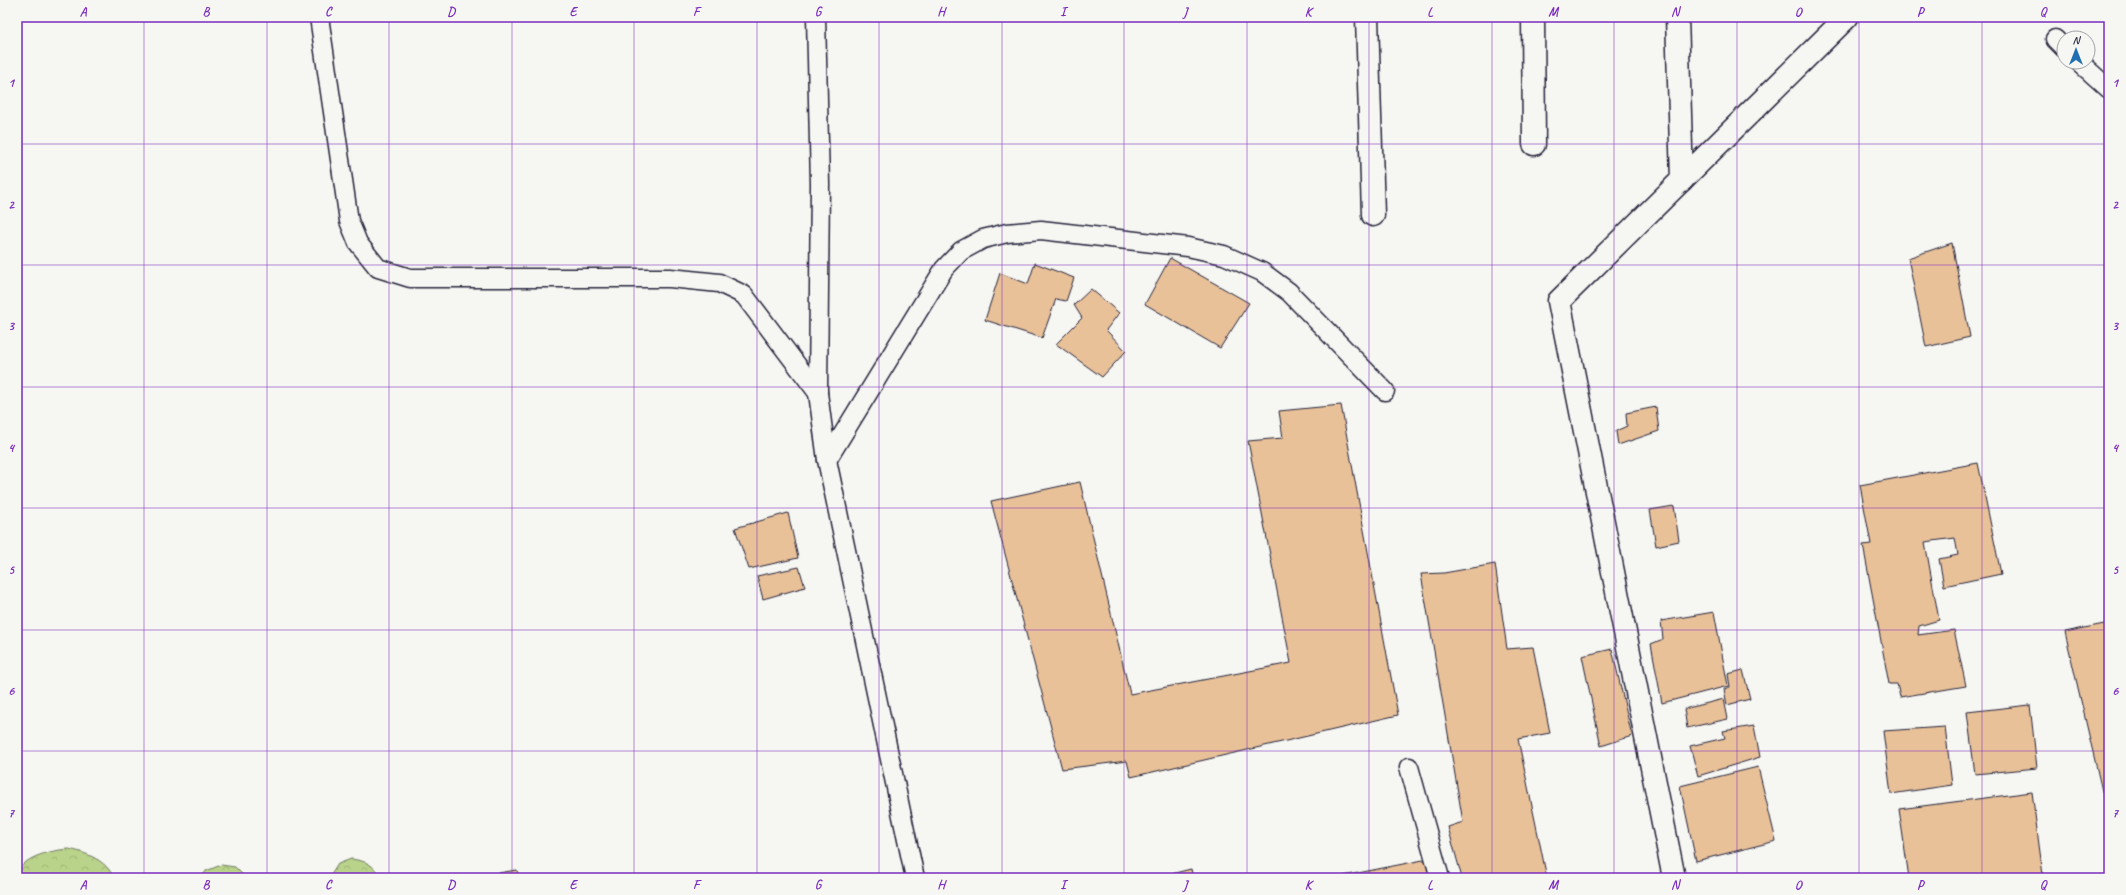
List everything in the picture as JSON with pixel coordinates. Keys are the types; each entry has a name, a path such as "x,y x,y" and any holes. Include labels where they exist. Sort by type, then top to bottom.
{"street":[{"path":"1367,17 1373,215"},
{"path":"1533,17 1534,144"},
{"path":"1677,17 1682,180"},
{"path":"1674,878 1559,301 1847,17"}],"lane":[{"path":"319,17 349,221 358,243 378,268 410,278 670,278 719,283 744,295 818,393"},
{"path":"816,17 820,184 818,393 827,460 915,878"},
{"path":"2088,70 2109,89"},
{"path":"827,460 944,269 961,251 983,238 1007,233 1041,230 1188,248 1224,255 1262,272 1289,292 1385,391"},
{"path":"1409,767 1440,878"}],"green space":[{"path":"69,849 95,858 106,866 114,878 17,878 23,865 29,860 46,853"},
{"path":"351,859 369,864 375,869 380,878 329,878 338,864"},
{"path":"221,865 235,867 246,878 201,878 206,871"}],"building":[{"path":"1952,243 1970,337 1926,347 1908,258"},
{"path":"1170,258 1249,303 1220,348 1145,304"},
{"path":"1035,263 1074,278 1066,301 1056,299 1042,338 985,320 1000,273 1028,284"},
{"path":"1091,289 1119,313 1106,330 1126,351 1102,377 1056,344 1082,318 1074,305"},
{"path":"1341,405 1398,715 1131,777 1127,761 1062,769 991,501 1080,482 1130,694 1291,663 1248,441 1283,438 1279,411"},
{"path":"1656,407 1659,431 1618,445 1616,431 1627,426 1626,413"},
{"path":"1978,463 2001,574 1944,586 1939,559 1958,555 1955,538 1925,542 1939,620 1919,626 1918,635 1954,630 1966,686 1900,697 1897,684 1889,684 1863,545 1871,544 1860,485"},
{"path":"1674,506 1679,541 1656,546 1650,510"},
{"path":"788,513 798,558 749,569 735,528"},
{"path":"1495,564 1507,649 1533,647 1550,733 1518,739 1547,878 1462,878 1448,827 1463,822 1421,574 1444,573"},
{"path":"799,567 805,587 763,599 757,576"},
{"path":"1714,612 1728,686 1662,703 1651,644 1663,639 1661,621"},
{"path":"2109,623 2109,821 2065,632"},
{"path":"1612,649 1632,736 1601,746 1582,656"},
{"path":"1743,670 1750,699 1727,705 1724,689 1730,687 1728,674"},
{"path":"1724,699 1728,719 1687,728 1684,709"},
{"path":"2030,705 2037,768 1975,774 1967,712"},
{"path":"1754,726 1760,757 1698,776 1690,746 1725,738 1723,731"},
{"path":"1945,727 1952,785 1891,794 1883,731"},
{"path":"1758,767 1776,841 1696,861 1680,786"},
{"path":"2032,792 2043,875 2020,878 1909,878 1899,809"},
{"path":"1428,859 1432,878 1344,878 1343,876"},
{"path":"1191,869 1193,878 1172,878 1171,874"},
{"path":"517,870 519,878 467,878"},
{"path":"1134,875 1135,878 1115,878"}]}
